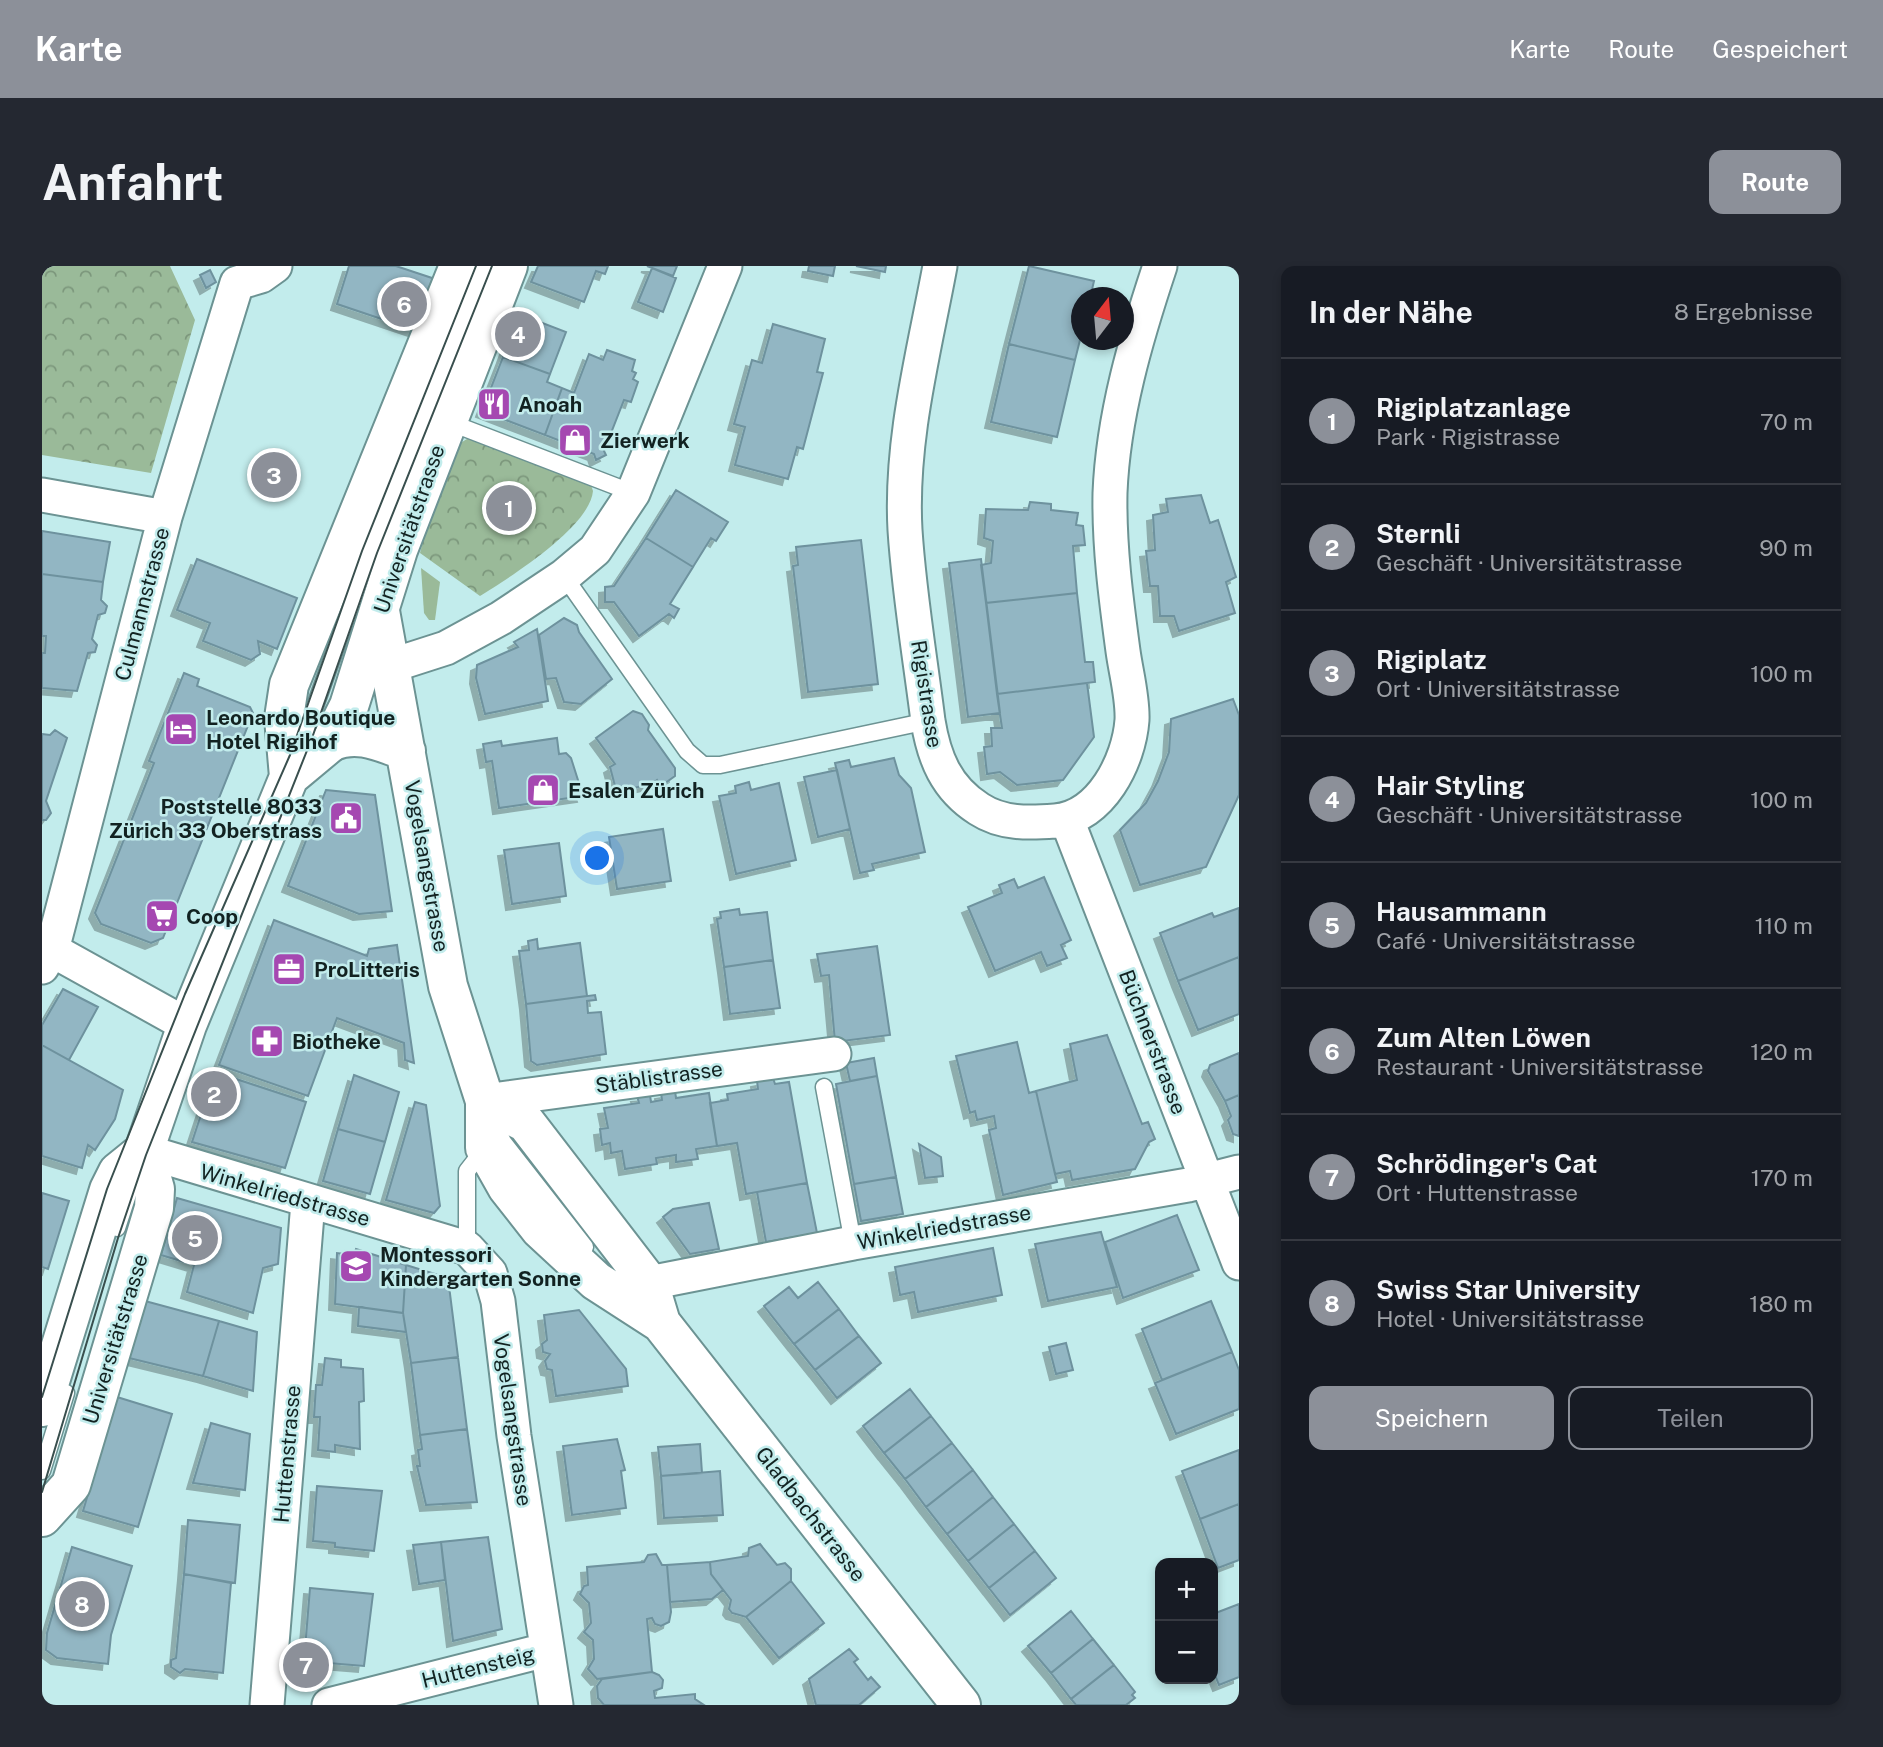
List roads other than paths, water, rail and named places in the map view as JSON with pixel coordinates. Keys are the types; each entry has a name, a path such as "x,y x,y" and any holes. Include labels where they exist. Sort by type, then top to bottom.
{"main road":[{"name":"Universitätstrasse","path":"42,1517 71,1485 154,1208 155,1189 144,1151 187,1025 289,777 284,718 289,685 459,266"},
{"name":"Universitätstrasse","path":"289,777 331,742 349,706 375,670 380,611 398,550 508,266"},
{"path":"356,517 380,611"},
{"name":"Vogelsangstrasse","path":"375,670 407,751 448,986 485,1101"},
{"name":"Vogelsangstrasse","path":"331,742 345,736 364,737 407,751"},
{"name":"Gladbachstrasse","path":"661,1322 649,1283 526,1123 485,1101 485,1148 507,1187 540,1229 596,1280 661,1322 961,1705"},
{"path":"42,1407 109,1190 118,1172 144,1151"}],"street":[{"name":"Culmannstrasse","path":"45,952 233,275 261,276 275,266"},
{"path":"375,670 446,648 500,618 564,576 595,550 633,494 725,266"},
{"name":"Rigistrasse","path":"940,266 911,421 906,477 905,529 928,721 933,749 954,790 988,815 1021,824 1067,820 1091,806 1111,783 1126,753 1132,718 1114,578 1110,492 1121,405 1140,324 1160,266"},
{"path":"42,495 165,517"},
{"name":"Büchnerstrasse","path":"1067,820 1239,1263"},
{"path":"45,952 187,1025"},
{"name":"Stäblistrasse","path":"485,1101 834,1054"},
{"name":"Winkelriedstrasse","path":"144,1151 467,1248"},
{"name":"Winkelriedstrasse","path":"649,1283 853,1243 1206,1181 1239,1172"},
{"name":"Huttenstrasse","path":"267,1705 308,1202"},
{"name":"Vogelsangstrasse","path":"467,1248 490,1273 498,1301 514,1436 556,1705"},
{"name":"Huttensteig","path":"329,1705 546,1650"}],"lane":[{"name":"Universitätstrasse","path":"289,777 367,560 484,266"},
{"path":"446,421 633,494"},
{"path":"564,576 687,751 703,765 720,765 928,721"},
{"path":"824,1087 853,1243"},
{"name":"Gladbachstrasse","path":"485,1101 503,1142 567,1227 661,1322"},
{"path":"467,1248 467,1171 485,1148"},
{"name":"Universitätstrasse","path":"110,1250 144,1151"},
{"name":"Universitätstrasse","path":"42,1471 70,1380"}],"tram line":[{"path":"42,1397 107,1189 185,994 290,755 362,551 476,266"},
{"path":"42,1492 118,1238 146,1155 312,738 377,553 492,266"}],"place":[{"name":"Zum Alten Löwen","path":"404,304"},
{"name":"Hair Styling","path":"518,334"},
{"name":"Anoah","path":"494,404"},
{"name":"Zierwerk","path":"575,440"},
{"name":"Rigiplatz","path":"274,475"},
{"name":"Rigiplatzanlage","path":"509,508"},
{"name":"Leonardo Boutique Hotel Rigihof","path":"181,729"},
{"name":"Esalen Zürich","path":"543,790"},
{"name":"Poststelle 8033 Zürich 33 Oberstrass","path":"346,818"},
{"name":"Coop","path":"162,916"},
{"name":"ProLitteris","path":"289,969"},
{"name":"Biotheke","path":"267,1041"},
{"name":"Sternli","path":"214,1094"},
{"name":"Hausammann","path":"195,1238"},
{"name":"Montessori Kindergarten Sonne","path":"356,1266"},
{"name":"Swiss Star University","path":"82,1604"},
{"name":"Schrödinger's Cat","path":"306,1665"}]}
